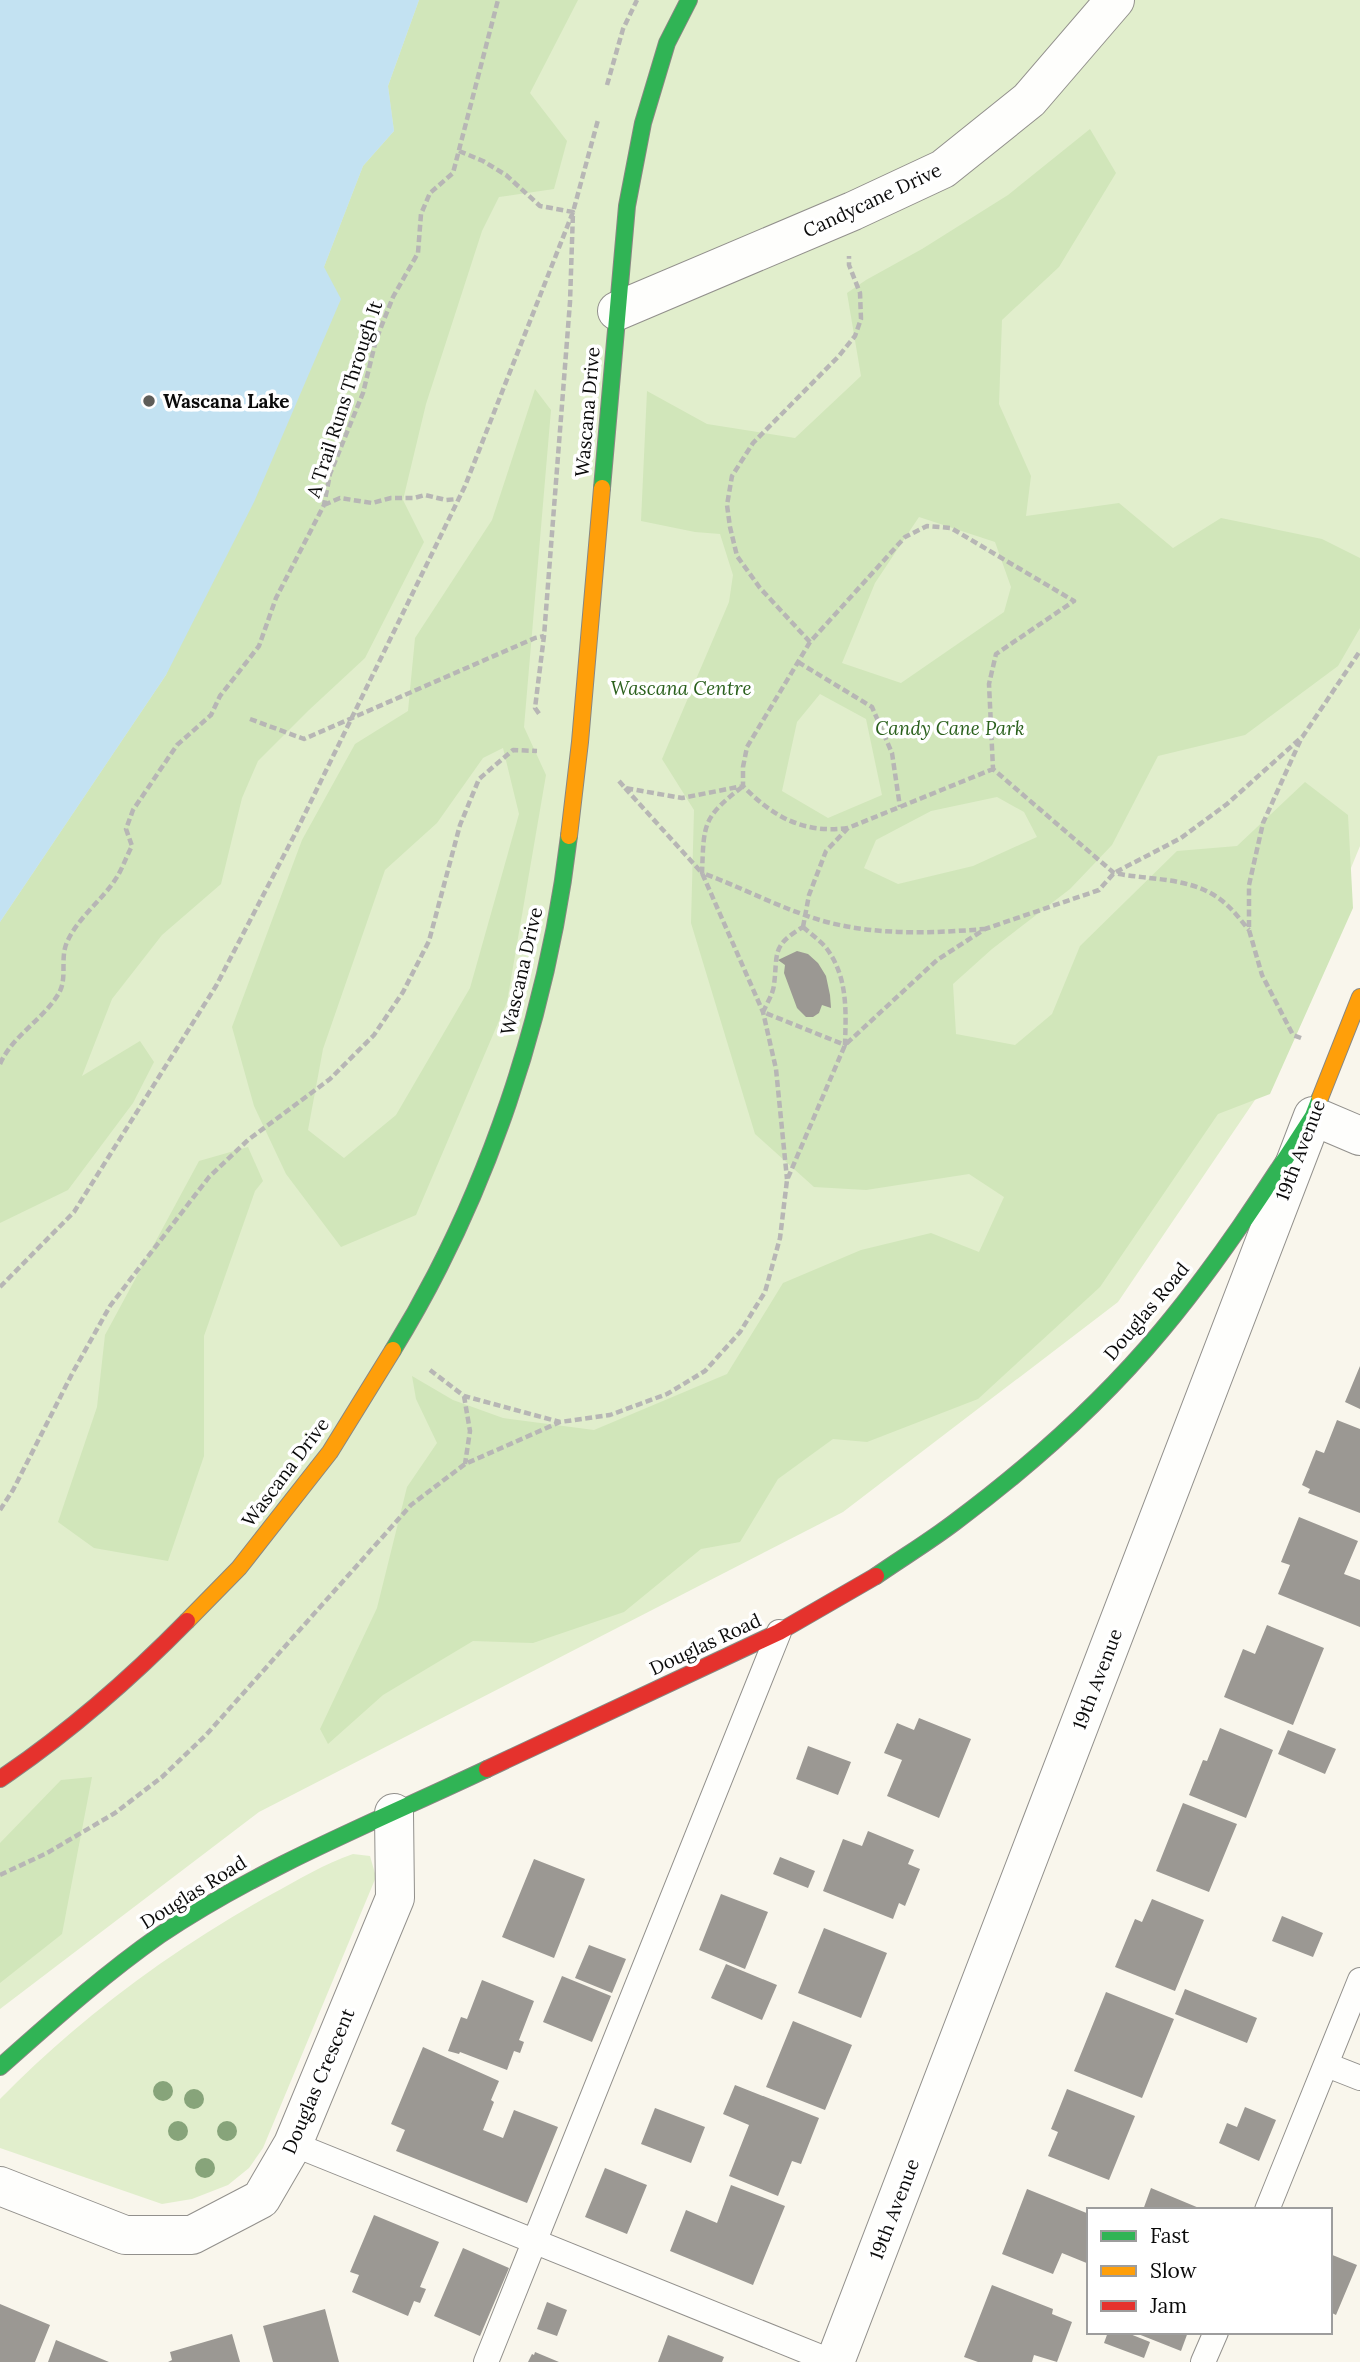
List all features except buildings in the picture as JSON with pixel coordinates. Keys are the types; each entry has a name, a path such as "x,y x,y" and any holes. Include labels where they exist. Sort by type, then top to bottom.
{"street":[{"name":"Wascana Drive","path":"0,1779 47,1747 141,1668 239,1568 330,1452 397,1343 454,1240 493,1145 534,1019 564,880 578,761 627,206 643,123 667,43 689,0"},
{"name":"Candycane Drive","path":"617,311 853,211 943,169 1028,100 1115,0"},
{"name":"19th Avenue","path":"834,2362 1360,997"},
{"path":"1313,1116 1360,1136"},
{"name":"Douglas Road","path":"0,2067 82,1994 161,1934 257,1877 779,1632 868,1581 955,1522 1032,1460 1102,1394 1162,1330 1234,1236 1313,1116"},
{"name":"Douglas Crescent","path":"0,2186 125,2235 192,2235 261,2199 293,2144 395,1898 394,1813"}],"lane":[{"path":"486,2362 779,1632"},
{"path":"1268,2208 1360,1980"},
{"path":"1327,2065 1360,2078"},
{"path":"293,2144 834,2362"},
{"path":"1203,2362 1215,2334"}],"path":[{"name":"A Trail Runs Through It","path":"0,1064 17,1038 60,992 63,954 68,939 115,880 132,846 126,829 132,810 177,745 211,715 220,696 259,646 276,598 324,505 330,474 363,393 376,340 393,297 418,253 421,214 430,193 453,173 498,0"},
{"path":"605,94 623,29 636,0"},
{"path":"0,1287 74,1212 216,986 459,499 573,212 601,107"},
{"path":"459,151 483,160 506,175 540,206 573,212"},
{"path":"810,642 760,588 737,556 727,505 732,476 753,443 838,357 855,336 861,319 860,293 849,265 853,211"},
{"path":"570,302 573,212"},
{"path":"324,505 340,498 372,503 391,498 425,495 446,500 459,499"},
{"path":"993,769 848,828 832,830 808,828 785,819 760,804 743,786 747,747 810,642 905,537 927,526 951,528 1074,601 996,654 989,684 993,769 1114,873 1139,878 1177,880 1204,889 1227,904 1249,930"},
{"path":"250,719 304,739 544,636"},
{"path":"1338,1051 1293,1035 1262,975 1249,930 1249,885 1263,822 1303,736 1360,651"},
{"path":"798,662 872,707 892,753 900,807"},
{"path":"845,1045 937,960 985,929 1099,890 1114,873 1181,838 1227,804 1303,736"},
{"path":"0,1510 110,1306 209,1177 248,1140 330,1079 374,1035 403,992 429,941 460,825 479,779 513,750 539,751"},
{"path":"0,1875 47,1853 103,1819 162,1777 206,1735 411,1505 465,1464 560,1422 610,1415 667,1394 705,1371 740,1332 765,1292 780,1238 787,1180 776,1069 763,1012 702,873 607,771 578,761"},
{"path":"625,788 682,798 743,786"},
{"path":"702,873 704,829 719,805 743,786"},
{"path":"803,927 804,915 826,851 848,828"},
{"path":"702,873 804,915 852,927 936,933 985,929"},
{"path":"763,1012 774,988 774,957 786,937 803,927"},
{"path":"787,1180 845,1045 846,1003 840,972 826,947 803,927"},
{"path":"763,1012 845,1045"},
{"path":"397,1343 464,1396 560,1422"},
{"path":"464,1396 470,1431 465,1464"}],"green space":[{"name":"Wascana Centre","path":"0,0 1360,0 1360,846 1257,1097 1118,1302 843,1512 259,1812 0,2009"},
{"path":"419,0 578,0 530,93 567,141 554,189 499,197 482,231 426,404 403,500 424,542 365,658 258,761 242,798 221,884 162,935 112,999 82,1076 140,1041 154,1062 133,1103 68,1190 0,1223 0,922 166,675 363,166 394,131 388,86"},
{"name":"Candy Cane Park","path":"1090,129 1116,173 1059,267 1002,320 999,404 1031,476 1026,516 1119,503 1173,548 1221,518 1322,539 1360,558 1360,628 1338,666 1245,735 1158,756 1112,845 1070,889 992,949 953,984 956,1034 1015,1045 1052,1014 1080,946 1177,851 1237,846 1305,782 1348,815 1353,908 1270,1094 1218,1114 1100,1287 978,1399 867,1442 833,1439 778,1479 740,1542 701,1549 624,1612 533,1643 473,1641 383,1695 328,1744 320,1729 377,1608 407,1487 437,1443 416,1399 412,1376 453,1400 503,1418 594,1430 727,1374 783,1283 861,1250 931,1233 979,1252 1004,1197 969,1174 866,1190 814,1187 755,1134 691,923 694,810 662,759 729,602 733,575 720,534 641,521 647,391 707,424 795,438 861,376 847,293 1008,195","holes":["919,517 995,542 1011,587 1004,612 901,683 842,663 875,583","820,694 866,719 882,795 828,818 782,791 797,722","997,797 1024,812 1037,837 973,866 898,884 864,868 876,840 931,811"]},
{"path":"535,389 551,410 524,727 546,775 507,1002 416,1215 341,1247 286,1174 254,1106 232,1027 302,840 355,744 408,711 415,638 492,520","holes":["503,748 519,814 470,988 396,1115 344,1158 308,1130 323,1049 385,870 437,823 483,758"]},
{"path":"248,1147 263,1181 255,1191 204,1336 204,1456 168,1561 94,1548 58,1522 97,1407 105,1335 199,1161"},
{"path":"92,1777 62,1934 0,1983 0,1843 61,1780"},
{"path":"353,1854 370,1856 376,1877 263,2148 249,2168 228,2185 192,2199 162,2204 0,2148 0,2099 30,2069 95,2013 163,1962 235,1915 311,1872"}],"water":[{"name":"Wascana Lake","path":"0,0 419,0 388,86 394,131 363,166 324,267 341,299 254,502 166,675 0,922"}],"traffic: fast":[{"path":"602,488 627,206 643,123 667,43 689,0"},
{"path":"393,1350 427,1291 457,1230 508,1102 529,1037 546,970 569,836"},
{"path":"876,1576 983,1501 1064,1432 1115,1382 1203,1279 1313,1116 1320,1098"},
{"path":"0,2067 118,1966 199,1910 279,1866 487,1769"}],"traffic: slow":[{"path":"569,836 602,488"},
{"path":"1320,1098 1360,997"},
{"path":"187,1621 239,1568 330,1452 393,1350"}],"traffic: jam":[{"path":"487,1769 779,1632 876,1576"},
{"path":"0,1779 97,1705 187,1621"}],"place":[{"name":"Wascana Lake","path":"149,401"}]}
